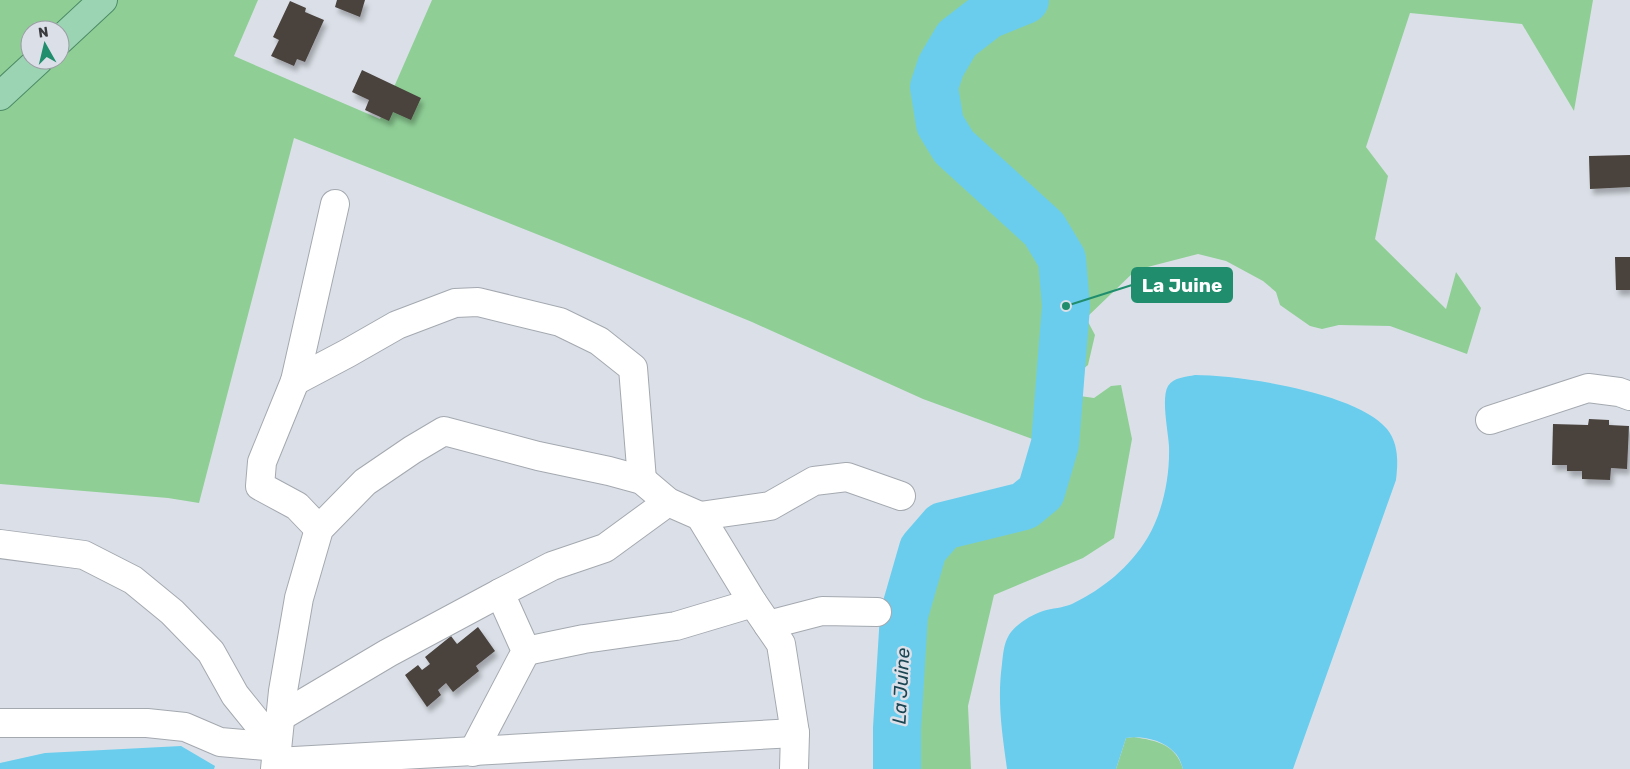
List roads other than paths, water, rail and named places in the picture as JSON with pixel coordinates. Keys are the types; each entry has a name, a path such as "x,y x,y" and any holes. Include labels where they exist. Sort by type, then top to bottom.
{"main road":[{"path":"70,31 103,0"},
{"path":"0,96 28,70"}],"lane":[{"path":"319,530 297,506 260,486 262,462 295,381 335,204"},
{"path":"295,381 397,324 455,303 478,302 560,322 599,341 633,368 642,480"},
{"path":"1490,420 1588,388 1619,392 1630,396"},
{"path":"276,759 280,718 299,598 319,530 365,482 444,431 538,456 642,480 668,502 700,516 770,506 814,481 847,477 901,496"},
{"path":"280,718 388,653 500,593 552,566 605,548 668,502"},
{"path":"700,516 753,603 781,644 796,733 794,769"},
{"path":"0,544 84,556 133,580 172,612 211,652 235,695 276,759"},
{"path":"500,593 526,651"},
{"path":"526,651 584,639 676,626 753,603"},
{"path":"768,625 822,611 877,612"},
{"path":"473,752 526,651"},
{"path":"0,723 147,722 185,727 220,742 276,759 473,752 796,733"}],"water":[{"path":"1195,375 1240,378 1297,388 1326,396 1351,405 1372,416 1387,429 1396,447 1396,480 1293,769 1183,769 1177,756 1164,744 1152,739 1132,737 1126,738 1116,769 1007,769 1003,742 1000,691 1003,653 1007,638 1016,627 1029,617 1043,611 1072,604 1105,584 1141,548 1158,516 1167,482 1169,446 1165,406 1166,391 1173,381"},
{"path":"181,746 215,766 214,769 0,769 0,763 45,753"}],"waterway":[{"name":"La Juine","path":"897,769 897,728 904,615 923,549 943,526 1024,506 1041,492 1055,444 1066,306 1062,259 1044,229 954,147 940,124 934,87 941,66 957,39 988,15 1025,0"}],"place":[{"name":"La Juine","path":"1066,306"}]}
